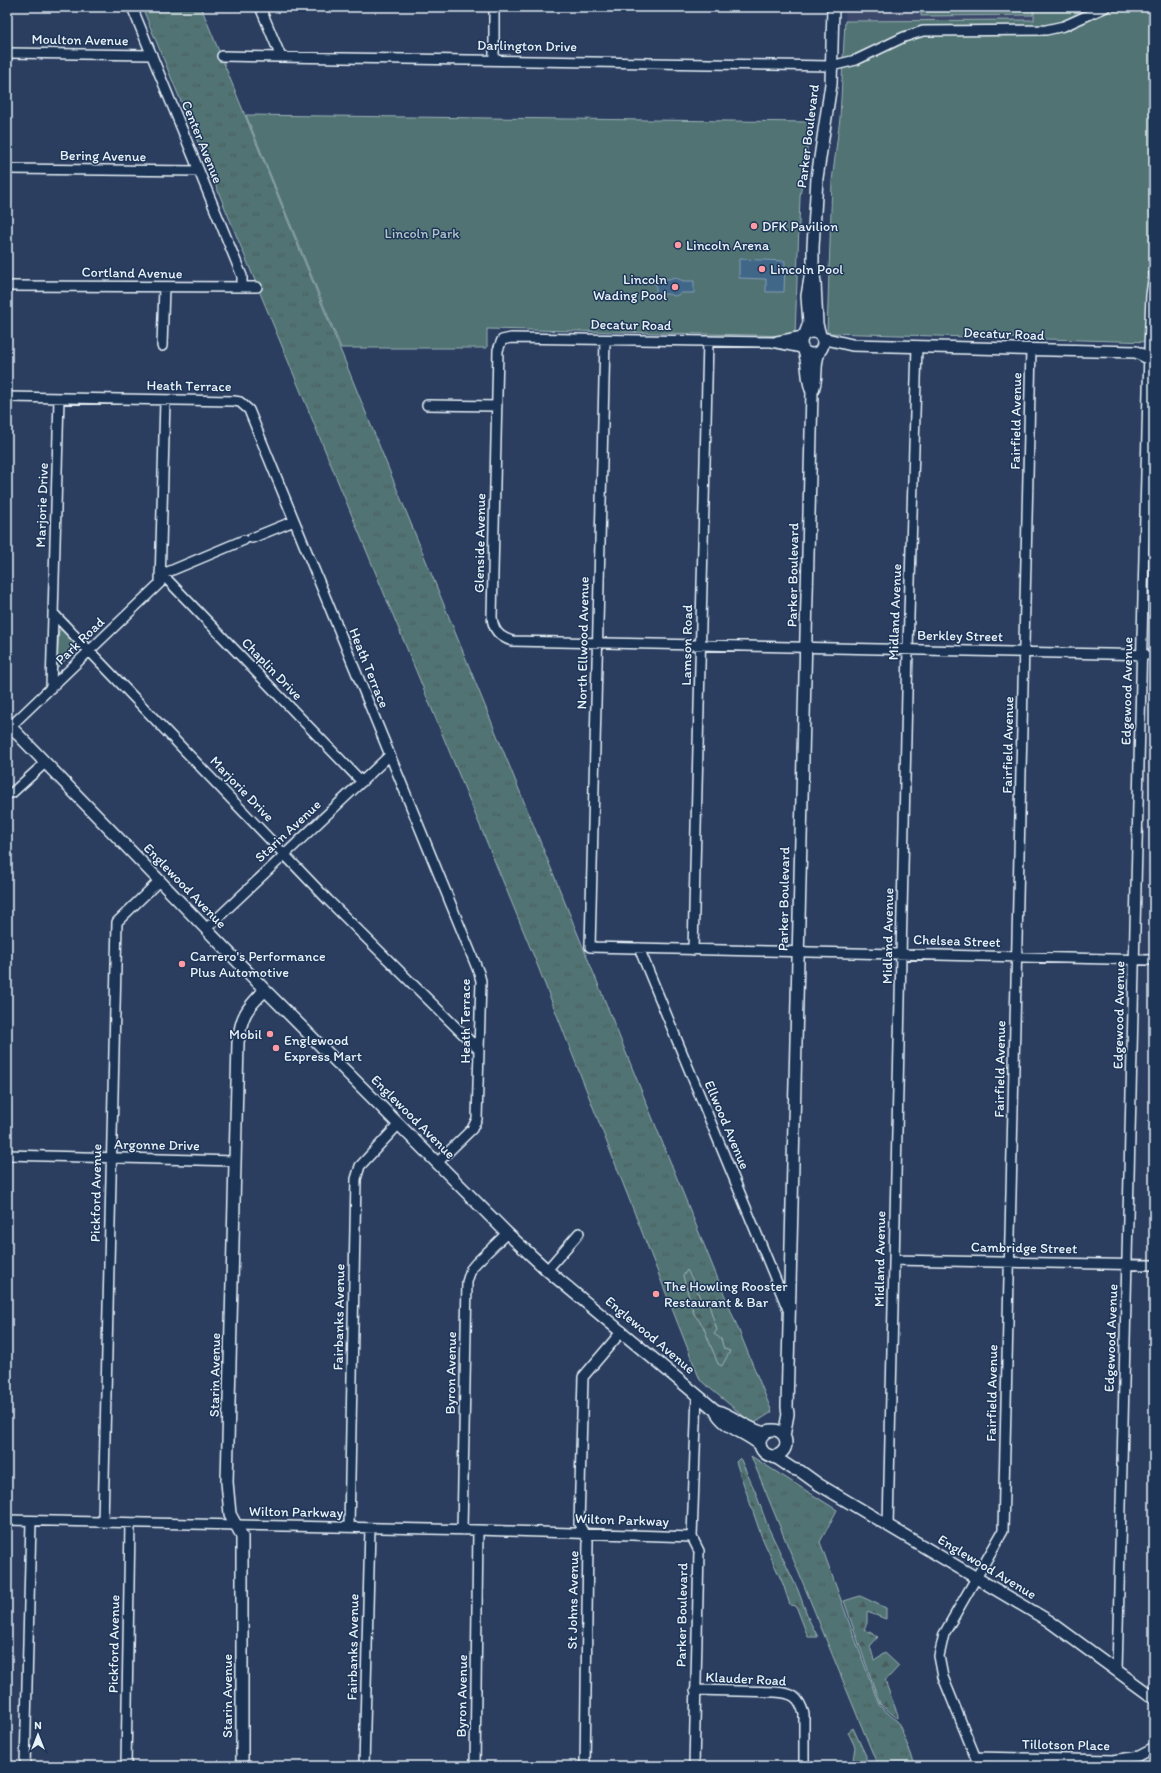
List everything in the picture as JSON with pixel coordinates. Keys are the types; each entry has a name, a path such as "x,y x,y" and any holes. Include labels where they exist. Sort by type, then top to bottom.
{"street":[{"name":"Center Avenue","path":"132,7 242,276 242,288"},
{"path":"260,7 281,57"},
{"path":"494,7 494,59"},
{"name":"Parker Boulevard","path":"812,392 816,384 815,364 824,344 817,324 813,268 816,190 829,96 833,7"},
{"name":"Darlington Drive","path":"222,56 494,59 831,66 856,60 904,37 923,31 1046,30 1064,26 1106,7"},
{"name":"Moulton Avenue","path":"7,53 152,55"},
{"name":"Bering Avenue","path":"7,169 199,171"},
{"name":"Parker Boulevard","path":"785,1440 788,1414 789,1313 812,392 809,384 806,357 801,342 809,323 807,296 808,282 813,268"},
{"name":"Edgewood Avenue","path":"1117,1671 1142,654 1152,360 1151,295 1154,273"},
{"name":"Cortland Avenue","path":"7,286 164,288 257,287"},
{"path":"162,346 164,288"},
{"path":"804,335 815,332 821,337"},
{"name":"Decatur Road","path":"772,342 804,335"},
{"name":"Decatur Road","path":"821,337 852,345 1136,352 1152,360"},
{"name":"Decatur Road","path":"498,350 502,340 507,338 772,342 803,350"},
{"name":"North Ellwood Avenue","path":"590,946 604,340"},
{"name":"Lamson Road","path":"693,950 708,341"},
{"name":"Decatur Road","path":"820,351 852,345"},
{"name":"Midland Avenue","path":"888,1526 908,649 917,346"},
{"name":"Fairfield Avenue","path":"979,1766 943,1677 939,1656 944,1634 1003,1531 1031,349"},
{"name":"Glenside Avenue","path":"498,350 493,624 499,634 512,641 597,643"},
{"path":"803,350 813,355 820,351"},
{"name":"Heath Terrace","path":"7,397 234,401 245,405 249,410 479,973 481,981 478,1114 475,1125 438,1162"},
{"name":"Marjorie Drive","path":"51,688 59,398"},
{"path":"164,400 161,573 294,521"},
{"path":"427,405 497,406"},
{"name":"Park Road","path":"9,724 51,688 160,583 161,573"},
{"name":"Chaplin Drive","path":"161,573 362,782"},
{"name":"Marjorie Drive","path":"53,613 328,900 479,1050"},
{"name":"Berkley Street","path":"597,643 1154,655"},
{"name":"Englewood Avenue","path":"9,724 265,990 438,1162 507,1233 547,1270 697,1394 715,1410 718,1417 749,1436 760,1445 764,1452 778,1458 793,1469 800,1471 818,1484 1049,1621 1154,1698"},
{"name":"Starin Avenue","path":"206,929 390,755"},
{"path":"7,793 12,793 45,763"},
{"name":"Pickford Avenue","path":"103,1522 117,922 159,881"},
{"name":"Chelsea Street","path":"590,946 693,950 901,953 1154,960"},
{"name":"Ellwood Avenue","path":"639,948 789,1313"},
{"name":"Starin Avenue","path":"242,1766 242,1536 230,1514 227,1482 238,1043 239,1028 244,1014 265,990"},
{"name":"Fairbanks Avenue","path":"349,1527 356,1179 360,1166 399,1124"},
{"name":"Argonne Drive","path":"7,1155 235,1161"},
{"path":"547,1270 579,1232"},
{"name":"Byron Avenue","path":"462,1530 467,1282 471,1269 507,1233"},
{"name":"Cambridge Street","path":"894,1260 1154,1265"},
{"name":"St Johns Avenue","path":"585,1766 588,1541 579,1524 583,1377 622,1331"},
{"name":"Parker Boulevard","path":"694,1766 699,1551 692,1537 697,1394"},
{"name":"Parker Boulevard","path":"767,1432 778,1424 787,1407"},
{"name":"Englewood Avenue","path":"715,1410 724,1412 752,1430 767,1432 777,1431 785,1440 788,1453 800,1471"},
{"path":"760,1445 760,1441 767,1432"},
{"path":"771,1456 780,1455 783,1452 785,1440"},
{"path":"7,1520 103,1522"},
{"path":"25,1766 31,1521"},
{"name":"Wilton Parkway","path":"103,1522 478,1530 692,1537"},
{"name":"Pickford Avenue","path":"126,1766 130,1523"},
{"name":"Fairbanks Avenue","path":"364,1766 370,1528"},
{"name":"Byron Avenue","path":"475,1766 478,1530"},
{"name":"Klauder Road","path":"695,1690 775,1692 788,1693 794,1696 802,1706 804,1714 804,1766"},
{"name":"Tillotson Place","path":"976,1757 1113,1760 1139,1756 1154,1748"}],"shaded area":[{"path":"846,7 1034,7 1034,20 845,21"},
{"name":"Lincoln Pool","path":"739,259 785,261 784,292 766,292 766,279 739,278"},
{"name":"Lincoln Wading Pool","path":"674,277 683,281 694,281 694,293 682,293 675,296 668,294 656,294 656,279 670,279"}],"green space":[{"path":"142,7 201,7 772,1412 753,1424 700,1380 535,959"},
{"path":"921,7 1033,7 1033,15 921,16"},
{"path":"1034,7 1154,7 1154,342 827,333 832,181 840,118 845,21 1034,20"},
{"name":"Lincoln Park","path":"246,115 811,122 800,197 795,336 487,329 487,348 341,348"},
{"path":"59,630 62,630 79,647 58,667 57,663"},
{"path":"687,1270 696,1286 700,1299 708,1302 717,1330 714,1334 721,1339 724,1349 730,1351 722,1366 718,1364 703,1326 694,1314 683,1276"},
{"path":"751,1456 837,1510 820,1542 879,1705 898,1722 916,1766 878,1766"},
{"path":"740,1458 755,1491 768,1527 798,1590 809,1620 818,1637 808,1637 796,1606 790,1605 783,1584 761,1535 736,1462"},
{"path":"860,1596 886,1608 886,1619 867,1612 867,1623 864,1629 878,1637 870,1646 874,1660 885,1653 899,1666 885,1681 898,1715 897,1718 880,1704 844,1601"},
{"path":"853,1728 866,1756 866,1764 853,1760 855,1747 848,1732"}],"place":[{"name":"DFK Pavilion","path":"754,226"},
{"name":"Lincoln Arena","path":"678,245"},
{"name":"Lincoln Pool","path":"762,269"},
{"name":"Lincoln Wading Pool","path":"675,287"},
{"name":"Carrero's Performance Plus Automotive","path":"182,964"},
{"name":"Mobil","path":"270,1034"},
{"name":"Englewood Express Mart","path":"276,1048"},
{"name":"The Howling Rooster Restaurant & Bar","path":"656,1294"}]}
